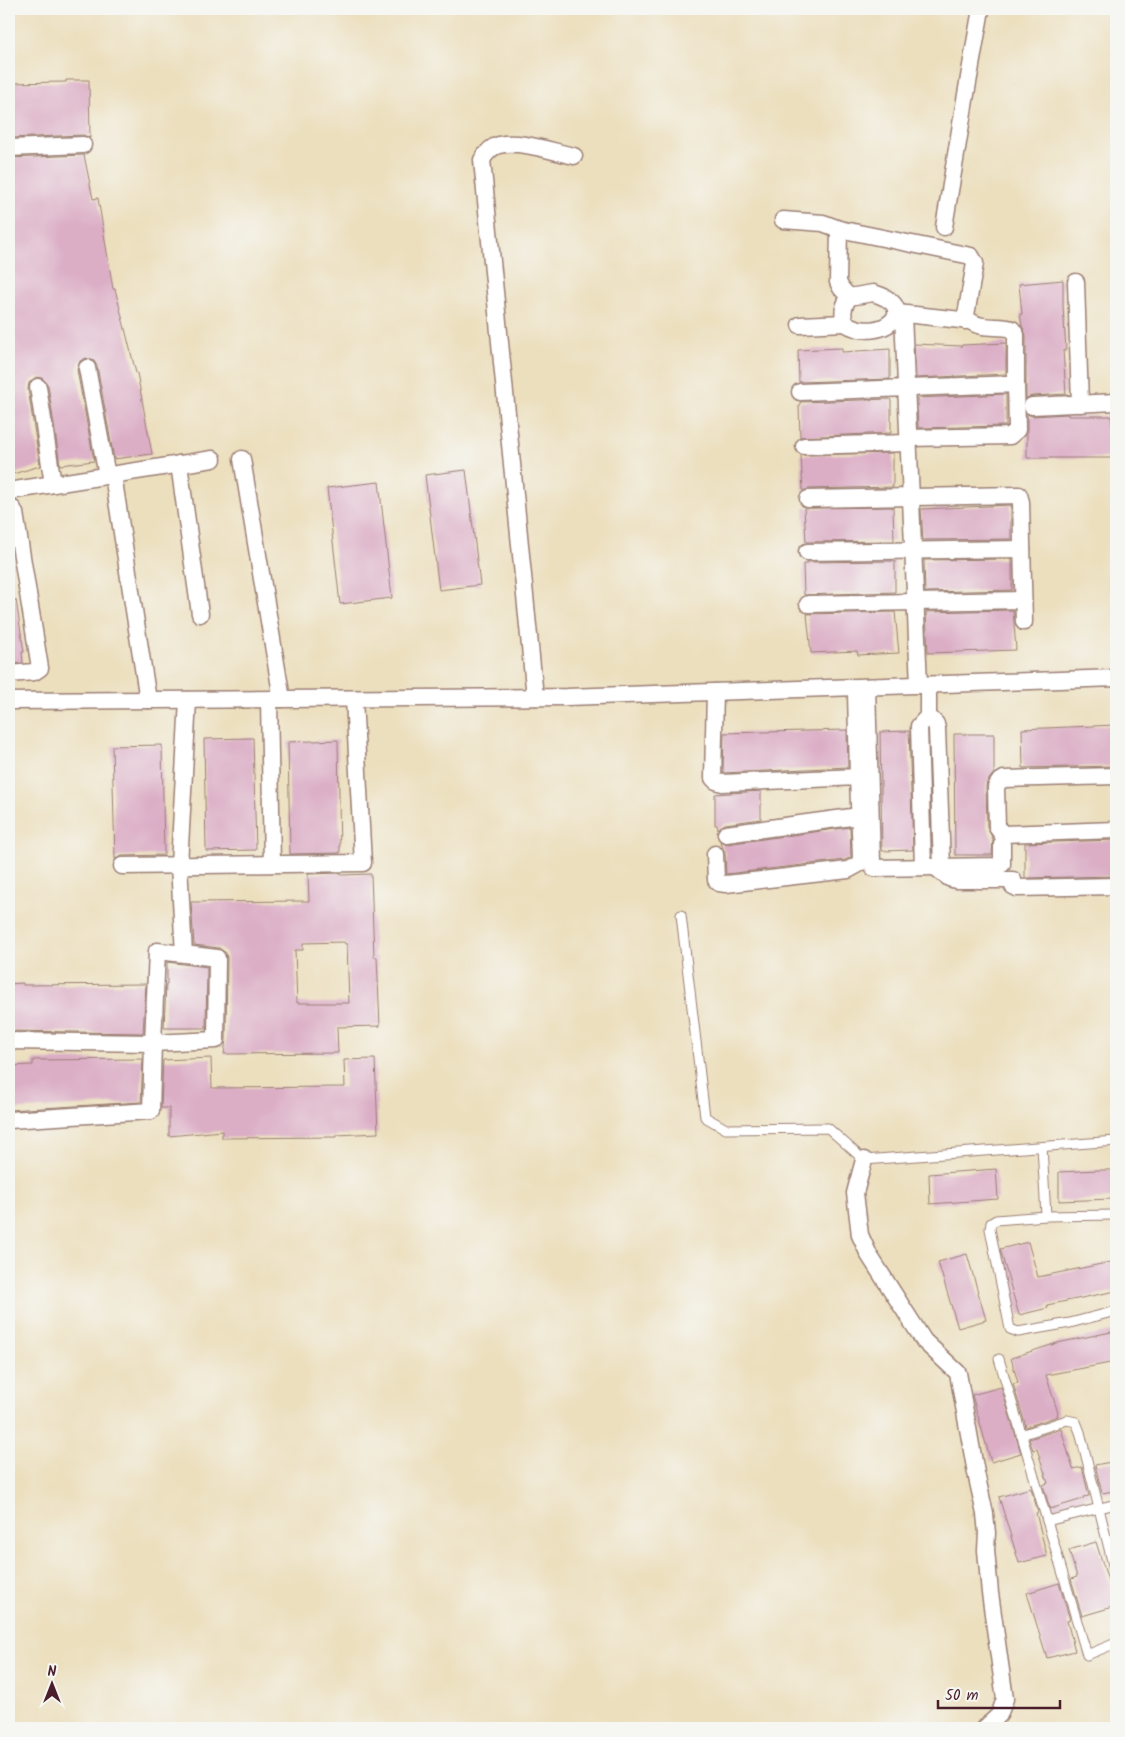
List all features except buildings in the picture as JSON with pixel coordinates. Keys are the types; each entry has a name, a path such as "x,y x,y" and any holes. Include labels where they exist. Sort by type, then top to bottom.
{"street":[{"path":"944,227 964,100 981,9"},
{"path":"535,697 482,160 487,151 498,145 518,144 574,156"},
{"path":"9,148 83,145"},
{"path":"783,220 824,223 839,229 971,256 975,262 965,321"},
{"path":"839,229 838,282 844,294 849,297 873,293 886,297 894,304 900,314 906,388 915,602 928,716 919,726 933,867 949,878 956,880 1013,880"},
{"path":"1076,282 1080,404"},
{"path":"849,297 842,314 845,323 852,328 866,330 884,328 900,314"},
{"path":"804,446 1010,436 1017,430 1015,331 1009,328 976,326 970,321 900,314"},
{"path":"800,325 845,323"},
{"path":"87,368 110,475 148,700"},
{"path":"800,392 1016,384"},
{"path":"38,387 53,484"},
{"path":"1032,406 1116,402"},
{"path":"9,491 213,459"},
{"path":"242,459 276,699 272,864"},
{"path":"179,464 200,614"},
{"path":"808,499 1020,495 1024,622"},
{"path":"9,508 13,509 15,513 15,552 40,668 34,672 9,674"},
{"path":"807,552 1022,549"},
{"path":"808,604 1023,600"},
{"path":"9,701 535,697 1116,678"},
{"path":"714,854 716,880 719,883 848,870 859,864 861,858 858,777 861,687"},
{"path":"861,687 873,866 877,869 1001,866 1008,839"},
{"path":"715,692 713,778 716,781 858,777"},
{"path":"122,866 363,862 354,699"},
{"path":"184,954 179,866 188,700"},
{"path":"1116,776 1004,779 996,787 997,827 1008,839 1014,886 1017,888 1116,886"},
{"path":"726,834 859,816"},
{"path":"1008,839 1116,830"},
{"path":"9,1041 152,1043 216,1040 217,958 157,951 152,1043 151,1111 9,1120"},
{"path":"864,1160 855,1193 860,1235 869,1254 924,1341 958,1373 963,1393 985,1514 990,1593 1005,1699 999,1715 985,1728"}],"lane":[{"path":"681,915 705,1117 726,1129 828,1128 864,1160 1116,1141"},
{"path":"1042,1147 1046,1216"},
{"path":"1116,1215 1046,1216 996,1220 991,1223 990,1229 1010,1328 1018,1332 1070,1323 1116,1311"},
{"path":"999,1359 1087,1656 1116,1643"},
{"path":"1021,1434 1067,1420 1076,1422 1116,1577"},
{"path":"1047,1521 1116,1504"}]}
